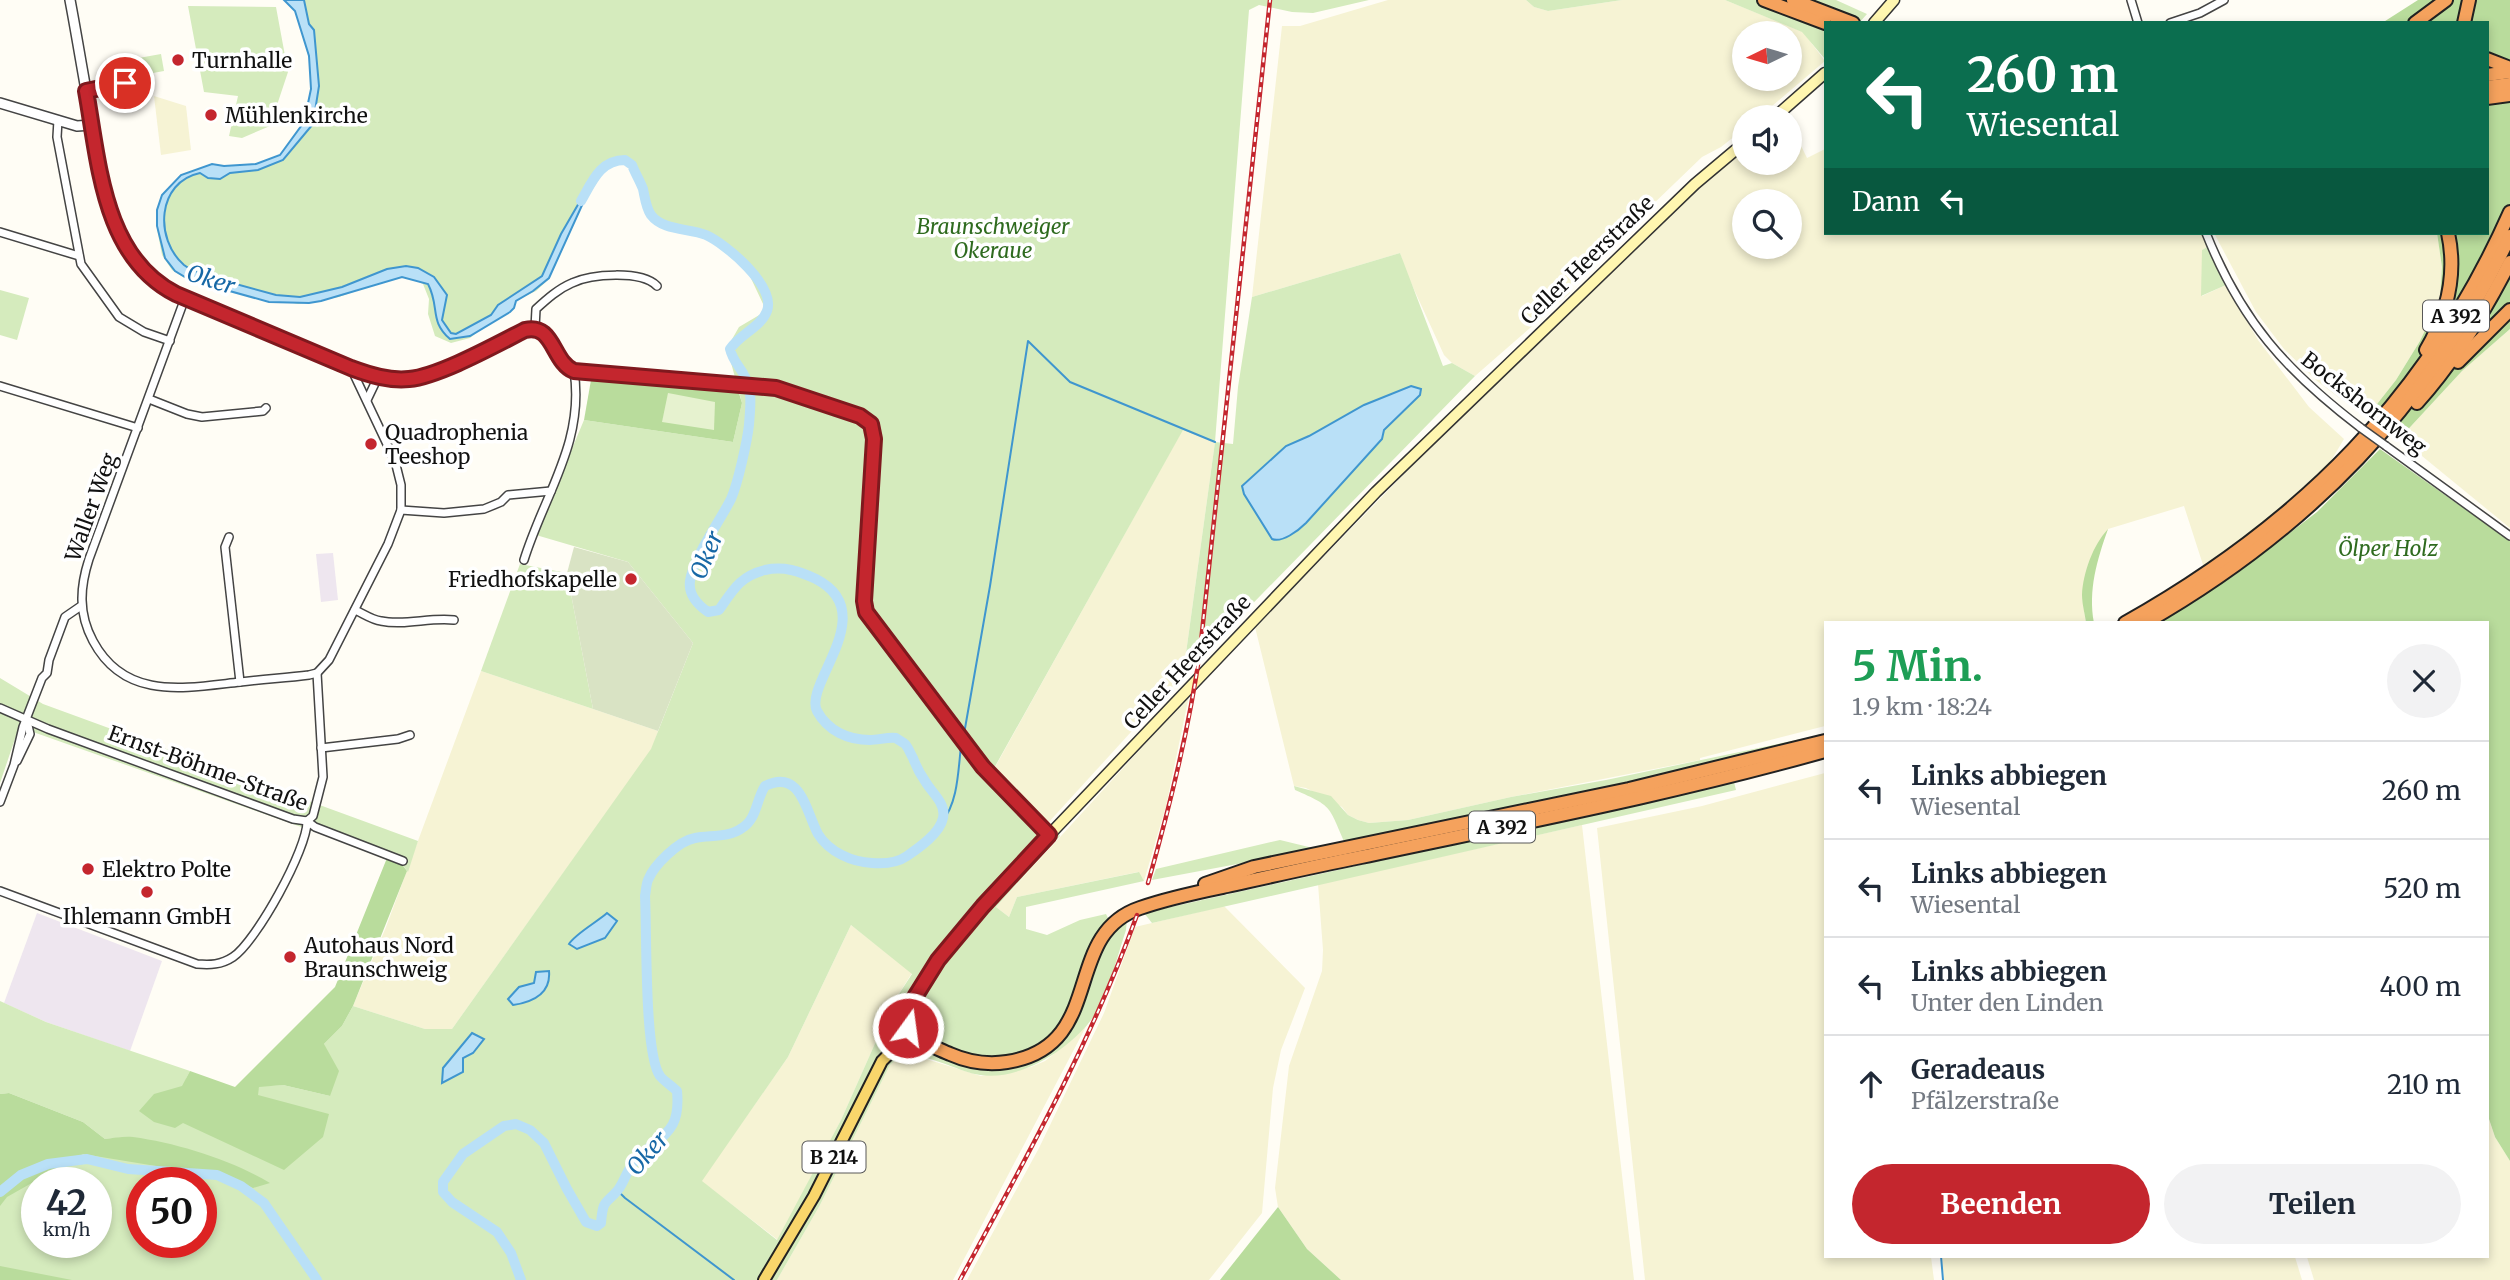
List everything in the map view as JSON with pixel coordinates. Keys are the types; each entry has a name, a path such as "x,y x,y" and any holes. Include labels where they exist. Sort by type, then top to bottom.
{"highway":[{"path":"1764,0 1824,23"},
{"path":"1793,0 1847,21"},
{"path":"2418,21 2446,0"},
{"path":"2465,21 2469,0"},
{"path":"2489,60 2510,70"},
{"path":"2489,75 2510,70"},
{"path":"2489,87 2510,84"},
{"path":"2489,98 2510,95"},
{"name":"A 392","path":"2128,621 2200,578 2266,531 2339,465 2388,411 2418,372 2460,309 2510,212"},
{"path":"2388,411 2439,323 2451,279 2452,259 2448,235"},
{"path":"2369,449 2442,357 2472,309 2510,236"},
{"name":"A 392","path":"2149,621 2255,552 2313,505 2369,449 2391,433 2446,370 2473,329 2510,262"},
{"path":"2446,370 2457,363 2510,310"},
{"name":"A 392","path":"1178,897 1245,869 1642,786 1824,741"},
{"name":"A 392","path":"1178,897 1684,787 1824,751"},
{"path":"910,1042 925,1043 957,1057 979,1062 1012,1061 1033,1053 1053,1040 1072,1017 1094,948 1111,924 1137,909 1178,897"}],"main road":[{"path":"1876,21 1894,0"},
{"path":"1789,105 1824,74"},
{"name":"Celler Heerstraße","path":"910,1042 908,1013 925,981 965,926 1049,835 1410,458 1695,184 1732,153"},
{"name":"B 214","path":"764,1280 814,1196 882,1061 892,1050 910,1042"}],"street":[{"path":"70,0 106,195 124,243 153,280 186,298 378,377 402,379 422,376 535,328 545,333 563,365 574,371 785,390 860,416 871,424 874,439 864,601 866,612 983,767 1049,835"},
{"path":"2131,0 2137,21"},
{"path":"2176,21 2200,13 2224,0"},
{"path":"86,91 125,83"},
{"path":"0,103 77,126 92,125"},
{"path":"58,120 57,136 81,264 119,317 144,332 170,341"},
{"path":"0,232 79,256"},
{"name":"Bockshornweg","path":"2207,235 2230,283 2266,340 2306,384 2361,428 2510,536"},
{"path":"535,328 536,309 558,291 576,281 629,276 646,278 657,285"},
{"name":"Waller Weg","path":"81,606 87,566 186,298"},
{"path":"0,802 14,765 30,734 27,720 42,678 47,673 65,617 81,606 88,631 97,648 112,665 137,681 172,689 317,673 330,660 397,525 401,510 399,471 351,368"},
{"path":"524,560 575,426 578,396 574,371"},
{"path":"367,400 378,377"},
{"path":"0,386 138,428"},
{"path":"149,399 202,417 263,411 266,408"},
{"path":"401,510 453,513 484,509 501,502 508,495 551,491"},
{"path":"229,537 226,554 240,682"},
{"path":"355,611 388,622 439,618 454,620"},
{"path":"0,891 197,964 216,964 240,951 267,913 287,877 307,834 307,821 313,816 321,789 317,673"},
{"name":"Ernst-Böhme-Straße","path":"0,708 293,819 307,821 315,827 403,861"},
{"path":"321,748 398,740 410,735"}],"shaded area":[{"path":"1388,0 1526,0 1534,7 1548,11 1622,0 1725,0 1776,21 1732,21 1732,91 1790,91 1773,105 1732,105 1732,138 1702,157 1568,286 1570,293 1475,376 1452,363 1444,355 1400,253 1252,297 1282,26 1300,26"},
{"path":"1802,32 1824,60 1802,81"},
{"path":"154,96 186,106 191,150 161,155"},
{"path":"1802,148 1807,158 1824,150 1824,235 2203,235 2207,247 2202,250 2202,296 2226,285 2258,340 2309,407 2344,439 2326,469 2281,513 2205,571 2184,506 2108,529 2082,597 2086,621 1824,621 1824,726 1700,760 1408,820 1369,823 1358,820 1348,815 1342,807 1306,788 1294,786 1255,627 1416,462 1703,182 1732,160 1732,175 1802,175"},
{"path":"2215,235 2437,235 2442,267 2440,299 2420,341 2396,380 2370,413 2342,400 2317,381 2284,349 2256,312"},
{"path":"2510,329 2510,528 2400,438 2462,371"},
{"path":"1183,429 1215,442 1183,675 1048,823 994,769"},
{"path":"333,553 338,600 321,602 316,554"},
{"path":"481,671 658,731 652,749 452,1029 425,1029 353,1006 386,927"},
{"path":"1189,696 1166,806 1144,881 1138,872 1017,897 1009,917 996,907"},
{"path":"1824,773 1824,1258 1931,1258 1934,1280 1645,1280 1597,828 1702,806"},
{"path":"1582,825 1634,1280 1341,1280 1307,1249 1278,1207 1275,1188 1289,1066 1322,971 1318,884"},
{"path":"1224,906 1305,988 1281,1050 1273,1088 1262,1213 1209,1280 967,1280 1039,1148 1104,1013 1135,927"},
{"name":"Ihlemann GmbH","path":"37,913 162,961 130,1051 46,1022 4,1003"},
{"path":"851,925 912,973 893,1003 841,1120 778,1240 701,1181 788,1057"},
{"path":"1091,1017 953,1280 777,1280 820,1205 890,1065 896,1059 913,1055 981,1076 1031,1067 1045,1061 1074,1038"},
{"path":"2489,1119 2495,1137 2510,1161 2510,1280 2314,1280 2307,1258 2489,1258"},
{"path":"1942,1258 2295,1258 2302,1280 1944,1280"}],"green space":[{"name":"Braunschweiger Okeraue","path":"288,0 1369,0 1313,13 1259,5 1249,10 1215,442 1183,430 988,779 1041,838 947,937 916,980 904,1006 902,1034 882,1052 825,1167 759,1280 0,1280 0,1164 126,1137 105,1139 83,1122 9,1093 0,1094 0,1001 46,1022 190,1071 186,1079 257,1093 259,1086 283,1085 330,1096 324,1044 342,1026 353,1006 425,1029 452,1029 651,749 693,643 628,562 536,535 584,420 733,442 742,403 727,348 739,327 761,314 764,306 748,272 708,238 662,227 645,212 637,178 624,162 608,165 582,206 549,279 470,338 451,343 435,336 428,314 429,299 423,284 403,274 339,297 298,304 191,282 172,270 162,255 157,211 183,174 256,165 281,156 309,118 313,83 309,45 298,9","holes":["851,925 912,974 893,1003 841,1120 777,1240 702,1181 788,1057"]},
{"path":"1526,0 1622,0 1548,11 1534,7"},
{"path":"1725,0 1836,0 1867,14 1861,21 1824,21 1824,58 1802,32 1802,21 1776,21"},
{"path":"2418,0 2510,0 2510,329 2462,371 2400,438 2370,413 2396,380 2420,341 2440,299 2442,267 2437,235 2489,235 2489,21 2385,21"},
{"path":"188,6 276,7 288,72 270,126 242,138 229,136 238,96 204,92"},
{"path":"161,54 164,71 136,76 133,59"},
{"path":"2207,247 2226,285 2201,296 2202,250"},
{"path":"1400,253 1443,366 1452,363 1475,376 1183,675 1215,442 1233,444 1238,387 1252,297","holes":["1411,386 1420,395 1384,430 1382,439 1306,523 1290,535 1272,539 1244,494 1242,486 1286,446 1364,405"]},
{"path":"0,290 29,298 17,340 0,335"},
{"path":"591,380 738,390 742,403 733,442 584,420"},
{"path":"668,393 715,402 714,430 662,422"},
{"name":"Ölper Holz","path":"2380,449 2510,541 2510,1161 2495,1137 2489,1119 2489,621 2162,621 2236,574 2317,512"},
{"path":"2108,529 2095,575 2092,599 2094,621 2086,621 2082,595 2084,578 2093,551"},
{"path":"574,547 628,562 693,643 658,731 593,709 567,573"},
{"path":"520,564 567,573 593,709 481,671"},
{"path":"0,678 43,704 418,841 408,872 400,862 19,727 0,783"},
{"path":"1824,734 1706,765 1345,843 1328,809 1317,800 1295,790 1294,786 1331,796 1348,815 1369,823 1408,820 1511,797"},
{"path":"1734,782 1736,790 1152,923 1144,913"},
{"path":"1058,833 1060,836 996,907 1009,917 1017,897 1139,872 1144,881 1026,907 1026,929 1047,935 1080,920 1106,914 1108,918 1092,942 1063,1025 1030,1050 1014,1057 998,1059 966,1055 919,1035 911,1021 923,988 955,946"},
{"path":"1280,840 1317,849 1152,880 1156,869"},
{"path":"387,858 400,862 407,871 353,1006 342,1026 324,1044 339,1071 330,1096 283,1085 259,1087 258,1095 329,1114 323,1137 284,1170 183,1123 175,1128 154,1122 139,1111 154,1094 182,1086 190,1071 235,1087 335,987"},
{"path":"1127,919 1108,988 1100,1006 1079,1033 1049,1057 1032,1066 997,1076 980,1075 921,1057 910,1056 890,1065 820,1205 777,1280 769,1280 889,1060 911,1049 922,1049 976,1066 1003,1060 1058,1040 1100,945"},
{"path":"9,1093 83,1122 105,1139 133,1137 168,1143 222,1160 270,1183 253,1188 217,1171 217,1167 162,1167 83,1154 60,1167 21,1167 21,1189 7,1197 0,1206 0,1094"},
{"path":"1278,1207 1307,1249 1341,1280 1220,1280"},
{"path":"0,1266 72,1280 0,1280"}],"water":[{"path":"284,0 304,0 309,24 314,30 319,86 315,111 318,118 283,160 258,170 230,173 220,179 208,178 200,173 186,178 175,188 168,199 165,213 168,241 174,254 188,268 214,278 276,295 300,297 342,287 387,269 406,266 418,268 434,277 447,295 442,320 451,333 456,334 491,315 498,305 542,276 561,234 598,170 549,278 516,301 510,312 470,336 450,339 439,326 428,284 402,277 321,301 269,302 190,280 175,271 165,258 157,226 157,210 162,195 181,175 212,164 256,164 280,155 304,122 311,89 309,56 295,11"},
{"path":"1411,386 1421,389 1420,395 1384,430 1382,439 1306,523 1285,538 1272,539 1244,494 1242,486 1286,446 1364,405"},
{"path":"607,913 617,921 605,938 577,949 569,944 576,936"},
{"path":"549,971 544,991 534,999 513,1005 508,999 519,987 534,983 536,972"},
{"path":"472,1033 484,1039 473,1053 463,1058 463,1072 442,1083 443,1068"}],"waterway":[{"name":"Oker","path":"521,1280 511,1253 497,1232 452,1202 443,1192 443,1182 463,1154 504,1126 516,1124 530,1130 544,1143 586,1222 597,1226 601,1223 605,1203 618,1190 632,1164 672,1125 676,1117 677,1091 660,1076 655,1063 647,990 645,896 648,880 661,861 688,840 725,835 742,828 751,820 765,786 777,782 794,787 818,834 828,846 842,855 864,862 886,863 903,858 934,834 943,816 941,804 921,776 905,744 896,738 870,740 846,736 827,724 817,711 816,699 820,684 842,629 842,610 834,593 810,576 779,569 765,570 743,580 719,610 708,612 692,595 692,572 731,499 742,462 749,425 750,394 748,382 730,349 767,311 768,301 757,278 736,256 715,240 699,233 669,227 656,220 648,209 643,189 632,165 625,160 616,161 603,168 581,201"},
{"path":"964,734 1028,341 1070,382 1215,442"},
{"path":"942,822 954,796 961,746"},
{"name":"Oker","path":"0,1192 21,1175 48,1164 87,1159 128,1169 217,1175 241,1186 264,1203 317,1280"},
{"path":"617,1190 734,1280"},
{"path":"1941,1258 1943,1280"}],"railway":[{"path":"1148,883 1178,768 1200,651 1270,0"},
{"path":"960,1280 1078,1055 1137,915"}],"place":[{"name":"Turnhalle","path":"178,60"},
{"name":"Mühlenkirche","path":"211,115"},
{"name":"Quadrophenia Teeshop","path":"371,444"},
{"name":"Friedhofskapelle","path":"631,579"},
{"name":"Elektro Polte","path":"88,869"},
{"name":"Ihlemann GmbH","path":"147,892"},
{"name":"Autohaus Nord Braunschweig","path":"290,957"}],"route":[{"path":"125,83 86,91 103,185 116,226 135,260 153,280 176,294 351,368 388,379 412,379 422,376 535,328 545,333 563,365 574,371 776,388 860,416 871,424 874,439 864,601 866,612 990,776 1049,835 959,933 938,960 910,1005 908,1028"}]}
